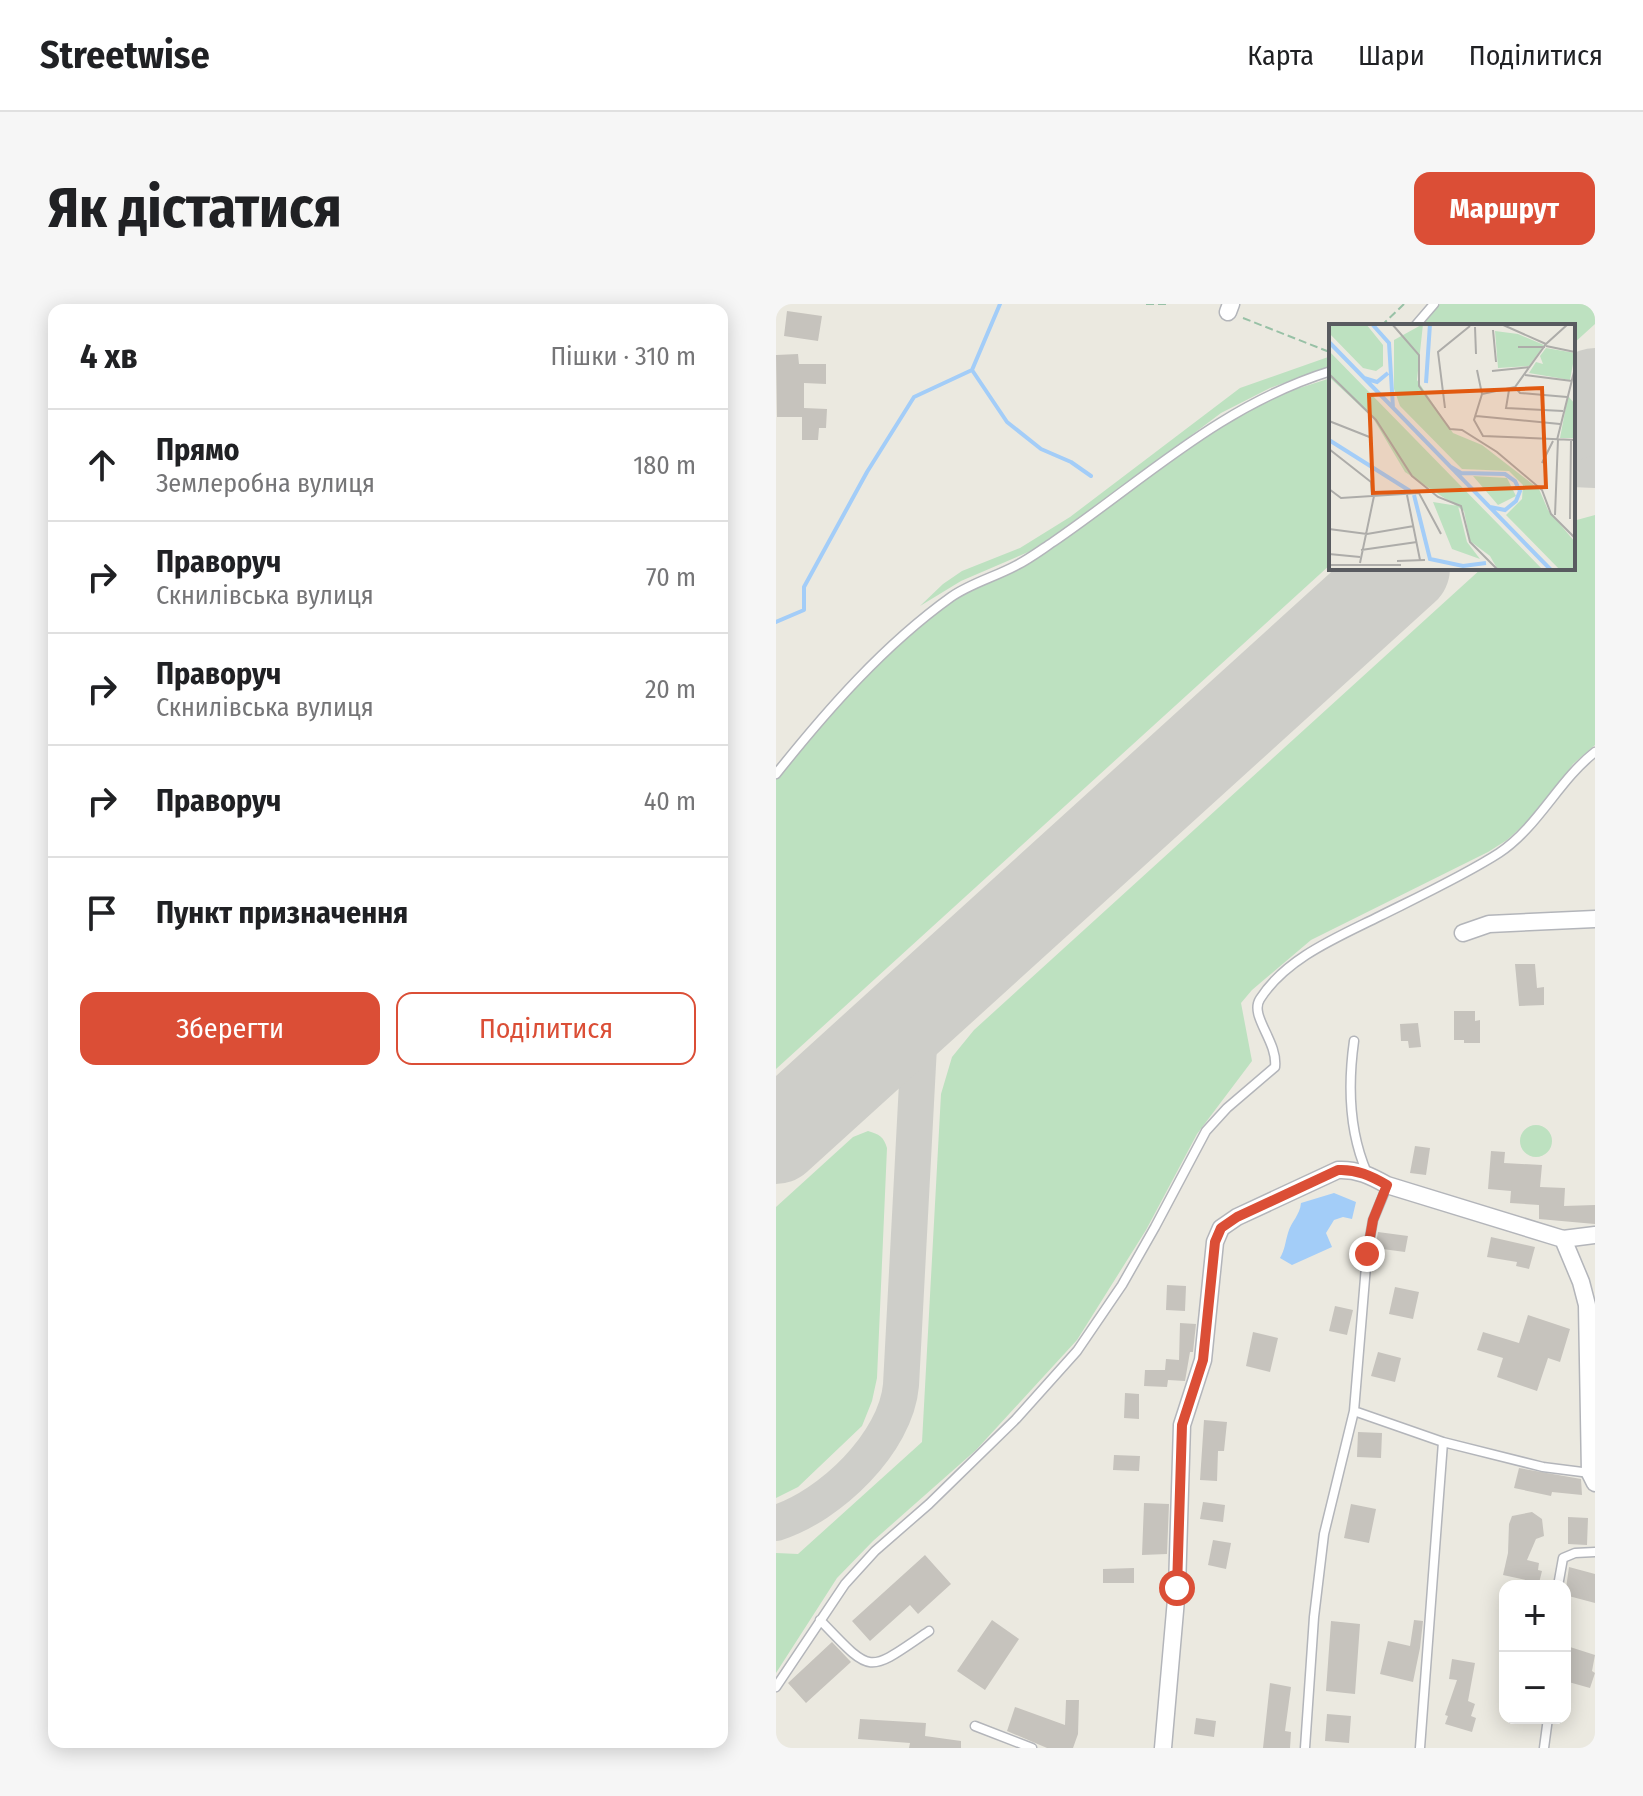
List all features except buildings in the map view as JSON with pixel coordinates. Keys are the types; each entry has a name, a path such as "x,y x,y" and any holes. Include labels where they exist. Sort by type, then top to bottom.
{"street":[{"path":"1463,933 1489,924 1595,919"},
{"path":"1163,1748 1177,1588 1182,1425 1203,1360 1215,1242 1221,1228 1237,1217 1338,1170 1350,1169 1387,1185 1563,1239 1595,1235"},
{"path":"1563,1239 1587,1305 1592,1478"}],"lane":[{"path":"1417,324 1434,304"},
{"path":"776,774 853,686 903,636 952,596 1016,565 1051,543 1242,407 1302,380 1329,372"},
{"path":"776,1687 845,1584 875,1551 929,1504 1016,1419 1077,1351 1149,1239 1206,1131 1227,1108 1275,1067 1272,1042 1259,1020 1257,1008 1260,999 1287,970 1321,945 1498,853 1538,819 1578,765 1595,752"},
{"path":"1354,1041 1351,1107 1367,1174"},
{"path":"1305,1748 1314,1617 1324,1534 1354,1411 1367,1254 1373,1220 1387,1185"},
{"path":"1354,1411 1443,1442 1592,1478"},
{"path":"1420,1748 1443,1442"},
{"path":"1559,1580 1563,1558 1575,1553 1595,1552"},
{"path":"820,1620 857,1659 867,1663 887,1660 929,1631"},
{"path":"1544,1748 1547,1724"},
{"path":"975,1726 1032,1748"}],"path":[{"path":"1146,304 1170,304"},
{"path":"1383,324 1404,304"},
{"path":"1230,308 1329,350"}],"green space":[{"path":"1440,304 1595,304 1595,324 1575,342 1575,324 1422,324"},
{"path":"1329,357 1329,367 1270,388 1221,413 1068,528 1033,550 961,581 920,606 962,571 1020,548 1070,517 1240,388"},
{"path":"1329,379 1329,566 776,1069 776,776 857,684 943,606 1019,569 1222,426 1271,397"},
{"path":"1595,515 1595,745 1573,764 1542,808 1507,840 1311,940 1252,990 1241,1003 1252,1061 1197,1134 1146,1230 1077,1340 976,1450 873,1541 837,1578 776,1673 776,1553 798,1554 922,1442 941,1094 952,1057 974,1030 1480,570 1575,570 1575,520"},
{"path":"1536,1125 1547,1130 1552,1141 1547,1152 1536,1157 1525,1152 1520,1141 1525,1130"},
{"path":"868,1131 880,1136 887,1148 877,1378 872,1401 862,1426 798,1487 776,1498 776,1207 853,1137"}],"water":[{"path":"1334,1193 1356,1202 1352,1219 1343,1217 1334,1220 1326,1233 1332,1247 1292,1265 1280,1258 1301,1203"}],"waterway":[{"path":"776,622 804,610 804,587 867,472 914,397 972,370 1000,304"},
{"path":"972,370 1007,422 1041,449 1071,462 1091,476"}],"taxiway":[{"path":"1575,469 1595,470"},
{"path":"776,1523 818,1502 857,1469 887,1429 896,1407 901,1385 919,1046 931,1010 969,962"}],"runway":[{"path":"1575,412 1595,394"},
{"path":"776,1138 1402,570"}],"route":[{"path":"1177,1588 1182,1425 1203,1360 1215,1242 1221,1228 1237,1217 1338,1170 1350,1169 1387,1185 1373,1220 1367,1254"}]}
